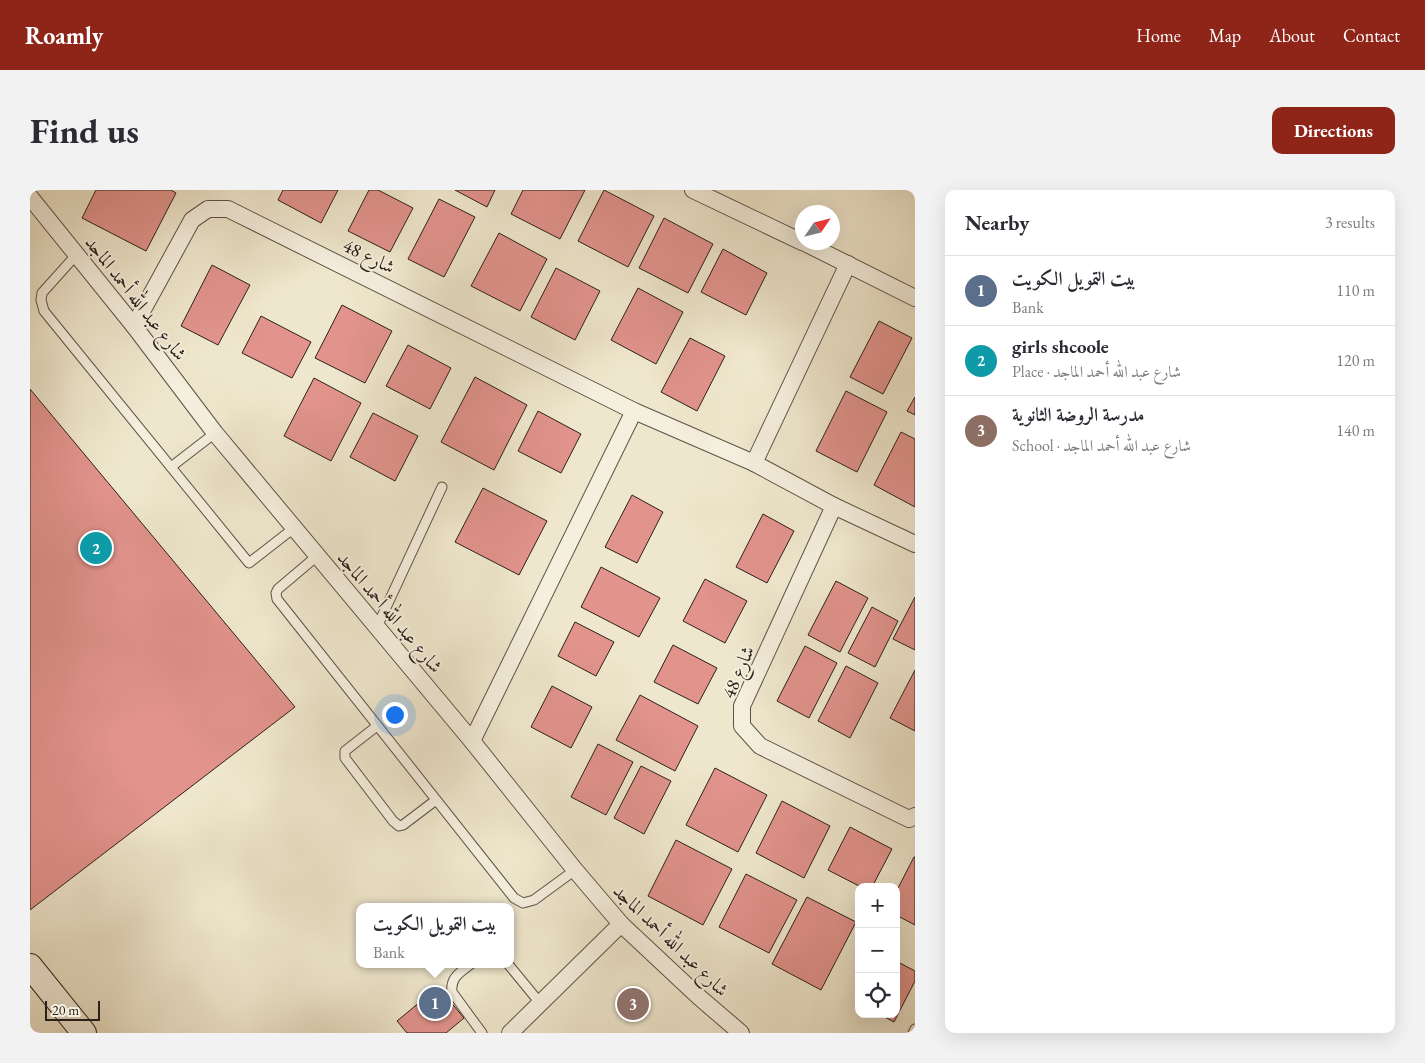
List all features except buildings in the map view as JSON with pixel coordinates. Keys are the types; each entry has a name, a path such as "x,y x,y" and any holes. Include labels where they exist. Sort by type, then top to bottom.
{"main road":[{"path":"30,966 84,1033"}],"street":[{"path":"693,190 795,238"},
{"name":"شارع عبد الله أحمد الماجد","path":"30,197 134,326 215,433 472,741 575,870 621,924 741,1033"},
{"name":"شارع 48","path":"134,326 192,220 208,209 228,209 634,411 754,463 834,506 915,544"},
{"path":"819,250 915,298"},
{"path":"754,463 848,264"},
{"path":"472,741 634,411"},
{"name":"شارع 48","path":"834,506 742,706 742,726 760,746 913,819"},
{"path":"510,1033 621,924"}],"lane":[{"path":"76,254 42,293 41,300 44,310 249,563 294,528"},
{"path":"171,467 215,433"},
{"path":"377,627 442,487"},
{"path":"317,556 278,589 276,593 277,598 514,898 523,903 534,900 575,870"},
{"path":"377,726 345,751 345,758 392,821 399,826 403,825 436,800"},
{"path":"466,968 455,977 451,986 452,992 482,1033"},
{"path":"511,968 540,1004"},
{"path":"913,1033 915,1029"}],"place":[{"name":"girls shcoole","path":"96,548"},
{"name":"بيت التمويل الكويت","path":"435,1003"},
{"name":"مدرسة الروضة الثانوية","path":"633,1004"}]}
